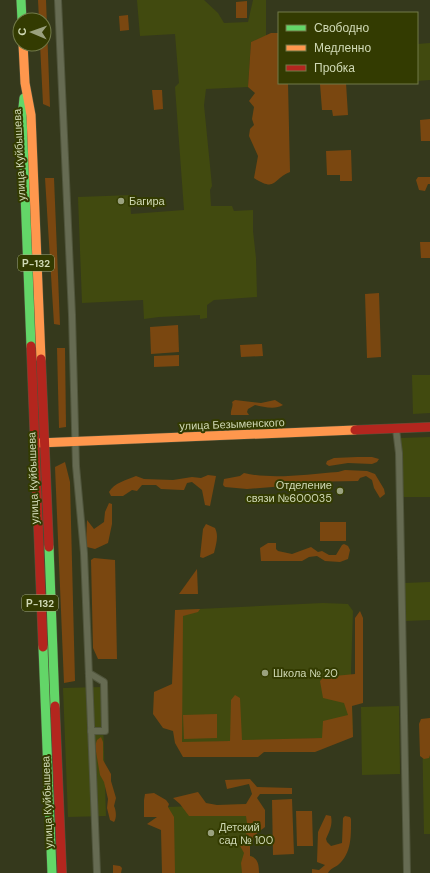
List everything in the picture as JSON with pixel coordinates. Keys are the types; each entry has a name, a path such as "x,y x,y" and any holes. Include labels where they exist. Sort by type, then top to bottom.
{"main road":[{"path":"21,0 22,12"},
{"name":"улица Куйбышева","path":"23,52 25,83 30,115 62,873"},
{"name":"улица Куйбышева","path":"25,83 22,117 52,873"},
{"name":"улица Безыменского","path":"34,443 430,427"}],"street":[{"path":"58,0 72,315 76,466 84,553 90,731 97,873"},
{"path":"396,429 399,458 407,873"},
{"path":"89,673 104,682 105,731 90,731"}],"shaded area":[{"path":"38,0 46,0 46,12 39,12"},
{"path":"137,0 204,0 218,13 224,23 248,22 253,0 266,0 266,36 251,42 248,87 206,89 204,105 212,186 210,190 211,206 232,206 234,211 253,210 257,297 214,300 207,305 207,318 200,319 200,315 144,319 143,300 82,303 78,197 133,195 130,201 131,214 184,210 175,87 179,83 175,34 140,36"},
{"path":"247,1 247,18 236,18 236,2"},
{"path":"128,15 129,30 120,31 119,16"},
{"path":"271,33 278,33 278,84 288,84 290,172 271,184 261,182 254,178 258,156 249,136 250,129 254,125 252,119 254,107 249,101 255,93 248,87 251,42"},
{"path":"430,43 430,80 418,81 418,44"},
{"path":"40,52 48,52 50,107 43,104"},
{"path":"320,84 346,84 348,115 333,116 332,110 322,110"},
{"path":"152,90 162,90 163,109 154,110"},
{"path":"430,119 430,141 421,141 420,120"},
{"path":"351,150 352,181 340,181 340,175 327,175 326,151"},
{"path":"418,177 430,177 430,184 428,184 425,191 419,190 416,180"},
{"path":"45,178 54,178 60,325 54,324"},
{"path":"420,242 430,242 430,258 421,258"},
{"path":"379,293 381,357 367,358 365,294"},
{"path":"178,325 179,352 151,354 150,327"},
{"path":"262,344 263,356 241,357 240,345"},
{"path":"57,348 65,348 66,427 59,428"},
{"path":"179,355 179,366 154,367 154,356"},
{"path":"412,375 430,375 430,413 413,414"},
{"path":"235,400 261,403 275,400 283,405 273,408 255,405 248,409 247,412 249,415 231,415 233,405 232,402"},
{"path":"430,437 430,497 401,497 401,438"},
{"path":"372,457 379,459 377,462 372,464 348,463 329,466 326,464 327,461 334,458"},
{"path":"65,462 70,482 75,681 64,683 55,467"},
{"path":"345,470 367,471 375,474 384,489 385,494 380,498 374,488 372,480 366,476 360,478 358,481 300,482 285,486 247,489 225,487 223,485 224,479 240,476 244,473 279,476 338,472"},
{"path":"208,475 216,476 210,506 205,505 202,490 192,482 187,483 184,490 161,489 156,485 142,485 137,491 132,490 123,496 111,496 109,492 117,484 136,476 144,479 173,480 192,477 201,478"},
{"path":"109,503 112,504 112,524 108,543 95,549 87,547 87,520 94,529 104,522 105,512"},
{"path":"320,522 346,522 346,541 320,541"},
{"path":"206,524 215,528 217,540 214,553 203,558 200,557 203,529"},
{"path":"268,543 276,543 276,549 278,551 292,554 311,547 318,552 322,551 329,555 336,555 344,544 348,546 350,550 348,559 340,562 325,561 317,556 309,557 302,561 261,561 260,548"},
{"path":"94,558 115,560 117,659 98,659 93,648 91,560"},
{"path":"197,569 198,594 179,594"},
{"path":"430,582 430,620 406,621 404,583"},
{"name":"Школа № 20","path":"323,603 348,604 353,611 351,671 353,737 180,743 178,610"},
{"path":"200,609 198,612 183,616 182,742 230,741 231,700 235,695 240,698 242,740 322,738 323,721 348,715 344,703 323,698 320,681 324,677 355,674 355,618 360,611 363,618 363,703 352,706 353,737 315,752 264,752 258,757 183,757 175,743 173,731 163,728 153,714 154,692 172,684 175,610"},
{"path":"102,687 106,816 68,817 63,688"},
{"path":"399,706 400,774 362,775 361,707"},
{"path":"217,714 217,738 184,739 183,715"},
{"path":"430,718 430,755 429,758 424,759 420,756 419,724 421,719"},
{"path":"422,722 430,722 430,834 424,834"},
{"path":"101,737 103,742 103,760 111,774 111,781 116,798 114,806 116,816 114,822 110,820 107,808 108,799 104,782 100,775 95,746 97,740"},
{"path":"250,779 257,787 292,788 292,794 260,794 257,798 265,810 265,827 255,835 253,842 250,845 250,856 255,858 258,862 259,873 242,873 241,863 244,853 239,844 245,837 247,831 246,816 189,816 180,804 173,798 198,792 206,803 217,805 246,804 252,794 249,784 227,789 225,780"},
{"path":"154,793 166,800 174,817 175,873 162,873 161,830 147,824 157,817 144,817 145,794"},
{"path":"292,799 294,854 273,855 272,800"},
{"name":"Детский сад № 100","path":"253,804 253,842 250,845 250,856 254,857 254,873 169,873 168,807"},
{"path":"296,811 312,811 313,846 297,846"},
{"path":"326,815 331,816 331,825 326,839 331,846 342,843 343,818 345,816 350,817 350,844 343,860 328,873 312,873 312,869 319,870 325,865 317,862 318,832"},
{"path":"113,865 120,866 122,868 121,873 113,873"}],"traffic: fast":[{"path":"21,0 22,12"},
{"path":"24,98 22,117 31,346"},
{"path":"49,547 55,706"},
{"path":"43,647 52,873"}],"traffic: slow":[{"path":"23,52 25,83 31,115 41,359"},
{"path":"38,443 355,430"}],"traffic: jam":[{"path":"31,346 43,647"},
{"path":"41,359 49,547"},
{"path":"355,430 430,427"},
{"path":"55,706 62,873"}],"place":[{"name":"Багира","path":"121,201"},
{"name":"Отделение связи №600035","path":"340,491"},
{"name":"Школа № 20","path":"265,673"},
{"name":"Детский сад № 100","path":"211,833"}]}
